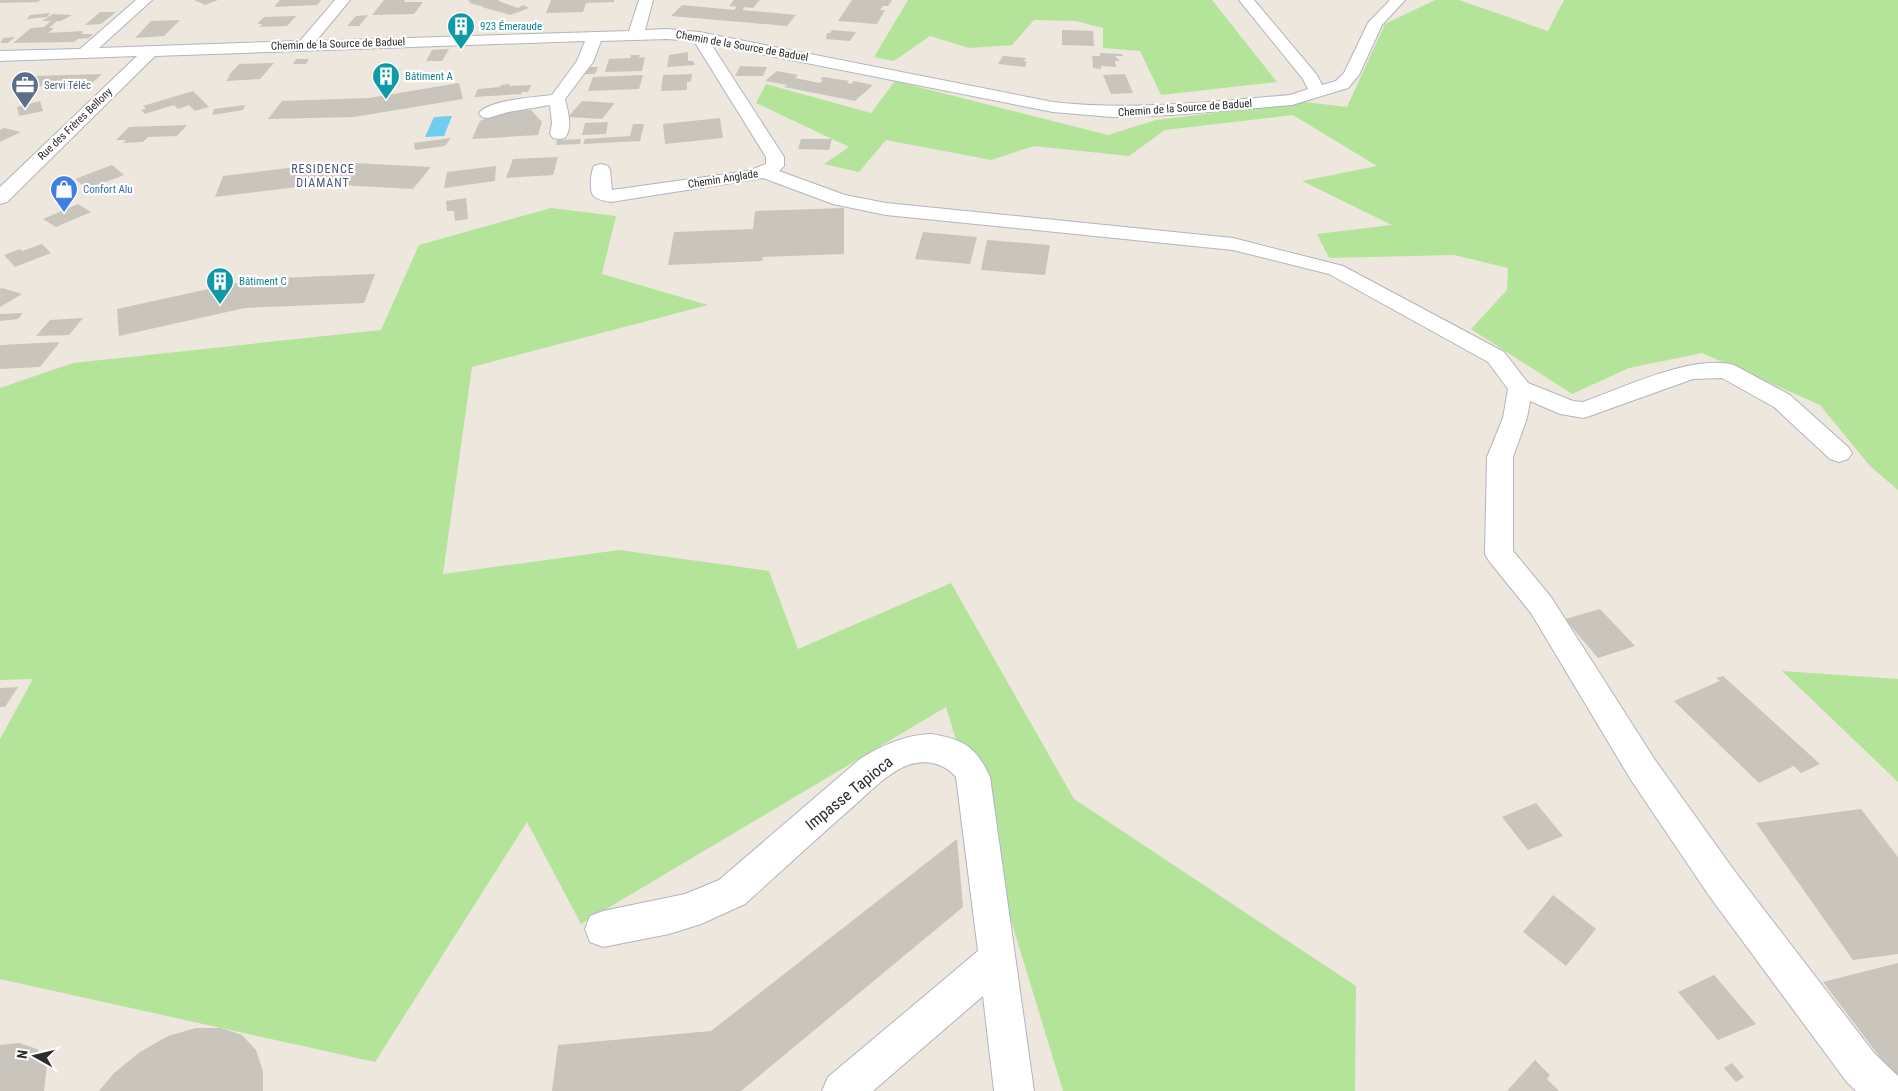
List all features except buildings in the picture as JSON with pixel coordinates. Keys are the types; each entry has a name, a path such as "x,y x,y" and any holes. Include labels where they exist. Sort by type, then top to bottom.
{"street":[{"path":"84,53 145,0"},
{"path":"304,46 343,0"},
{"path":"636,34 646,0"},
{"path":"1246,0 1312,78 1317,91"},
{"name":"Chemin de la Source de Baduel","path":"0,56 667,34 699,37 1089,112 1131,113 1292,100 1342,85 1351,75 1375,23 1398,0"},
{"path":"488,113 505,107 557,99 585,62 595,36"},
{"name":"Chemin Anglade","path":"601,170 601,192 611,196 764,172 775,166 775,157 699,37"},
{"name":"Rue des Frères Bellony","path":"0,198 151,51"},
{"path":"557,99 561,123 559,134"},
{"path":"764,172 840,200 886,209 1233,244 1336,270 1496,357 1520,388 1569,408 1584,410 1690,372 1726,370 1782,400 1839,454"},
{"path":"1520,388 1515,418 1500,457 1499,554 1542,606 1643,770 1723,885 1860,1067 1884,1091"},
{"name":"Impasse Tapioca","path":"603,929 668,918 712,904 732,892 874,769 899,754 929,749 954,754 965,762 971,771 998,959 1014,1091"},
{"path":"842,1091 998,959"}],"green space":[{"path":"908,0 1212,0 1277,82 1161,95 1140,51 1103,48 1103,28 1076,21 1034,20 1012,45 969,48 930,36 894,61 874,57"},
{"path":"1435,0 1459,0 1548,31 1564,0 1898,0 1898,490 1870,466 1820,405 1702,353 1629,368 1572,394 1471,329 1507,290 1508,268 1454,255 1329,258 1317,234 1392,225 1302,181 1377,166 1293,115 1165,130 1129,156 1034,146 991,160 886,140 859,172 824,164 849,147 756,103 766,84 871,113 895,81 1108,135 1156,120 1305,102 1347,107 1385,24"},
{"path":"551,208 616,216 602,274 708,305 472,367 443,574 619,550 769,571 798,649 951,583 1074,799 1356,986 1355,1091 1063,1091 946,707 581,924 527,822 375,1062 0,979 0,739 33,679 0,680 0,388 73,363 381,330 419,245"},
{"path":"1782,671 1898,679 1898,782"}],"water":[{"path":"452,116 444,136 425,137 434,117"}],"place":[{"name":"923 Émeraude","path":"461,50"},
{"name":"Bâtiment A","path":"386,100"},
{"name":"Servi Téléc","path":"25,109"},
{"name":"Confort Alu","path":"64,213"},
{"name":"Bâtiment C","path":"220,305"}],"district":[{"name":"RESIDENCE DIAMANT","path":"323,176"}]}
